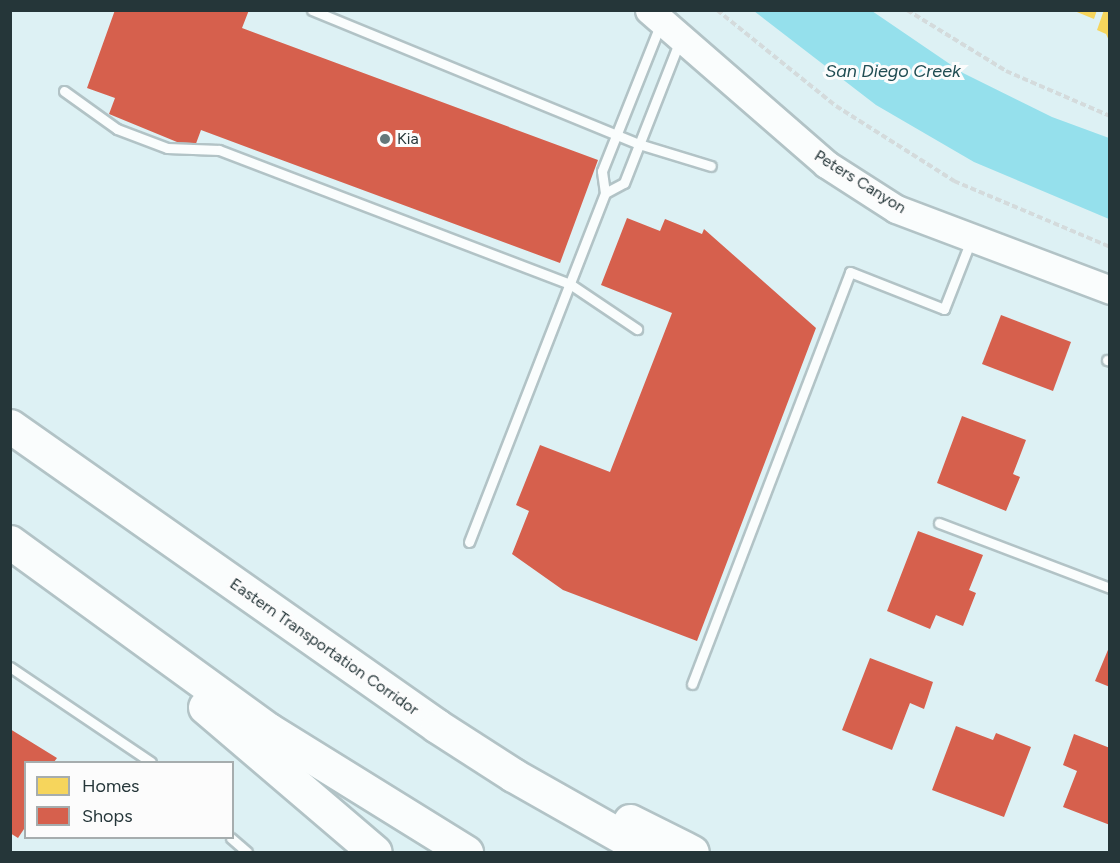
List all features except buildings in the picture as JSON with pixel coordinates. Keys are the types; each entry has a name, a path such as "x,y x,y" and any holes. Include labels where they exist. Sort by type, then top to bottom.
{"highway":[{"name":"Eastern Transportation Corridor","path":"10,426 437,726 513,775 649,852"},
{"path":"10,542 269,730 466,852"},
{"path":"116,619 186,690 375,852"},
{"path":"437,726 692,852"}],"street":[{"name":"Peters Canyon","path":"664,23 826,164 896,209 1110,290"}],"lane":[{"path":"312,10 639,144 711,166"},
{"path":"469,542 605,193 602,171 664,23"},
{"path":"605,193 624,183 639,144 664,23"},
{"path":"64,91 127,132 167,148 219,150 570,284 637,329"},
{"path":"692,684 850,272 944,309 973,238"},
{"path":"939,523 1110,588"},
{"path":"10,667 150,761"},
{"path":"233,839 247,852"}],"path":[{"path":"717,10 836,106 954,181 1110,247"},
{"path":"907,10 1006,71 1110,116"}],"water":[{"name":"San Diego Creek","path":"754,11 872,11 963,73 1052,117 1109,138 1109,219 974,162 876,105"}],"place":[{"name":"Kia","path":"385,139"}]}
